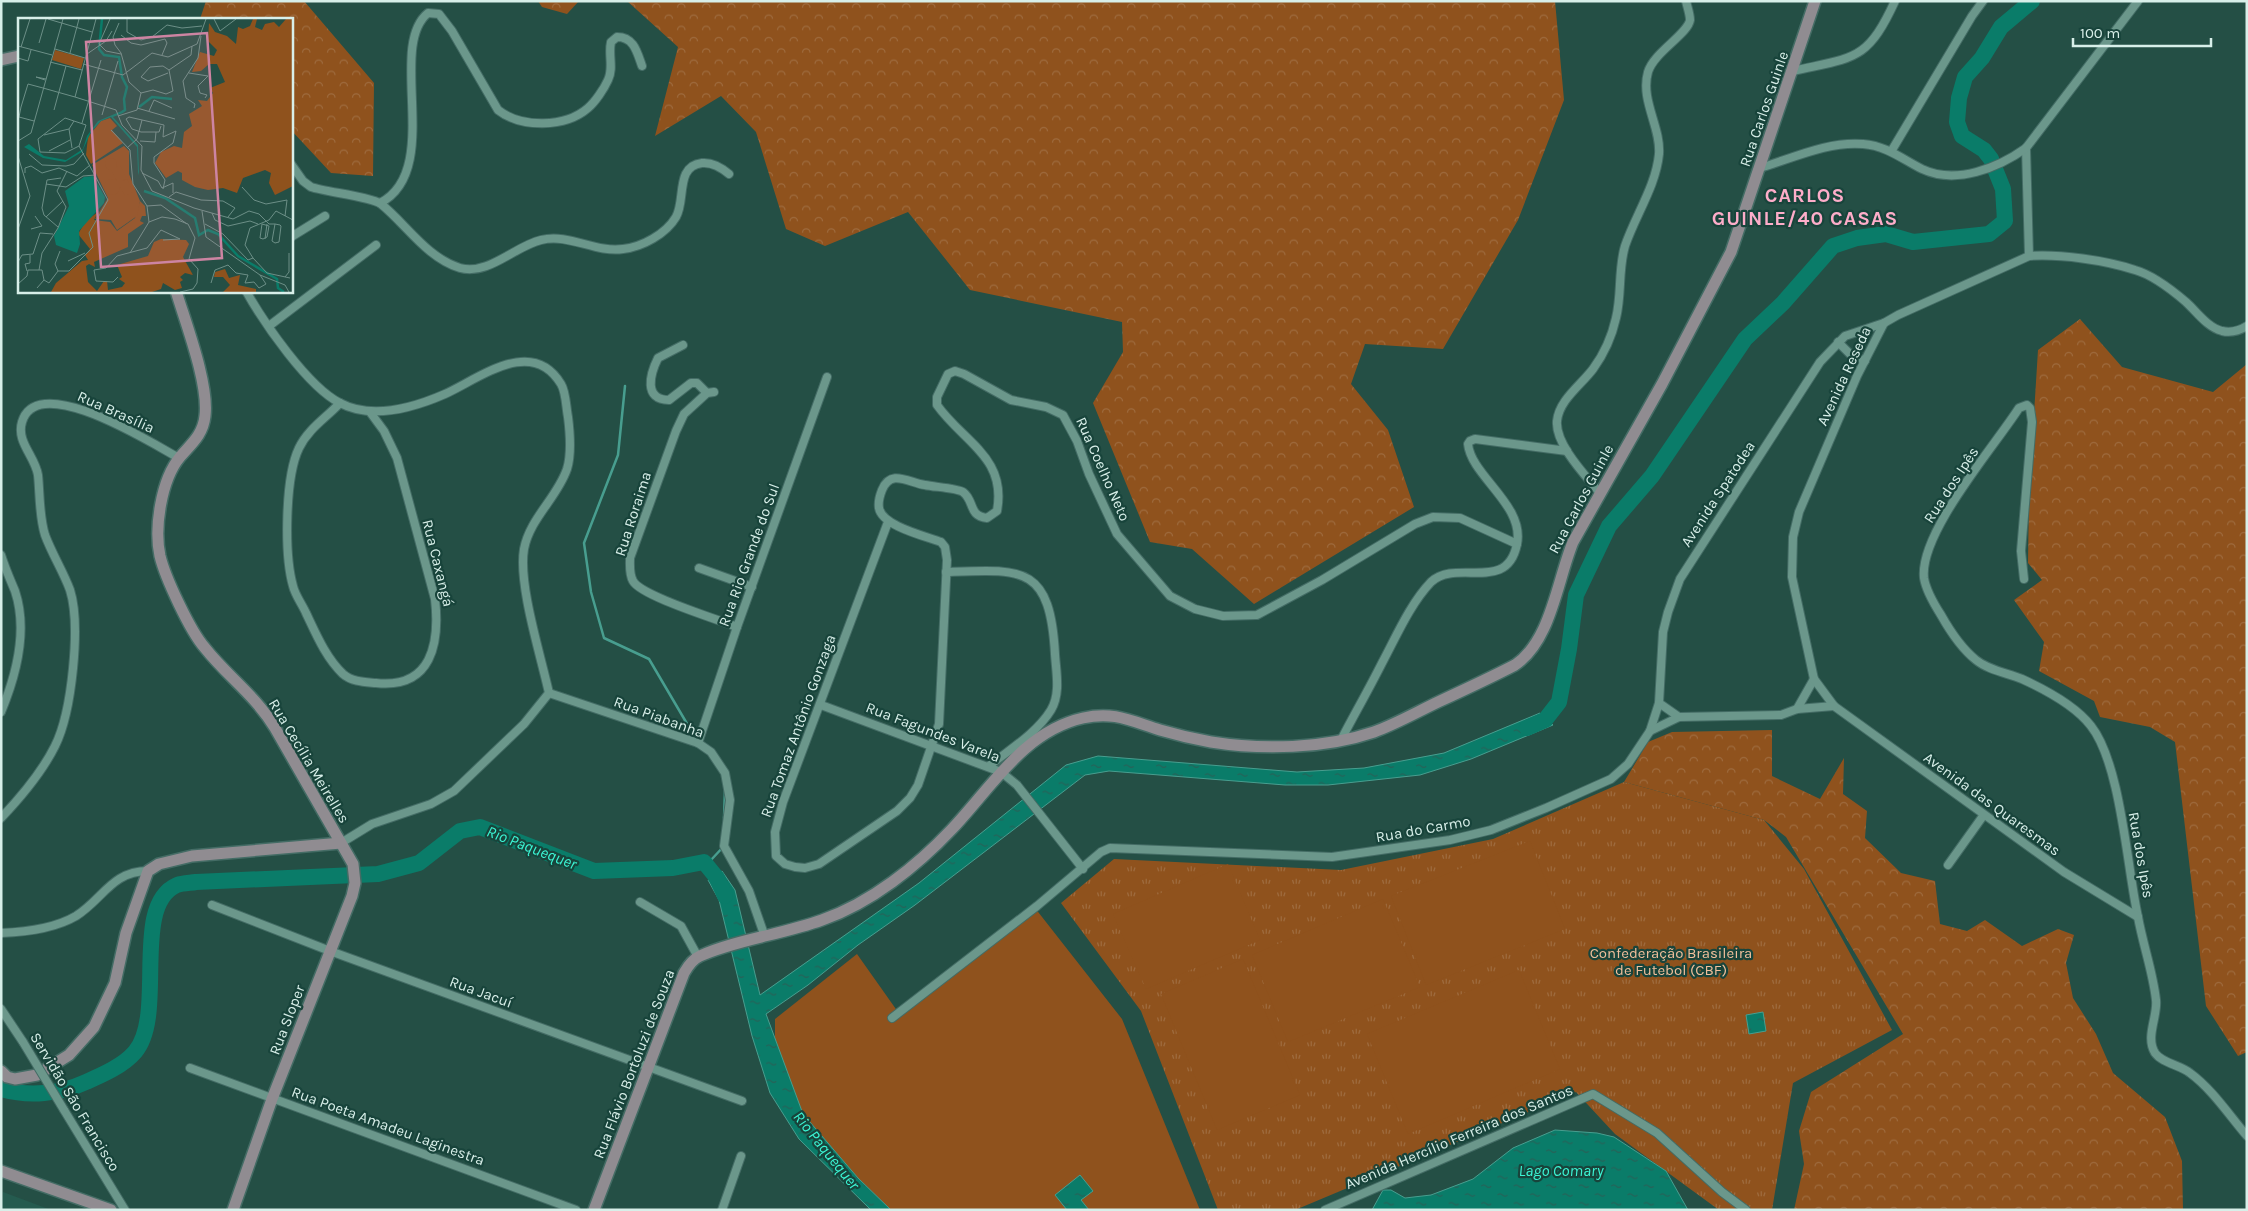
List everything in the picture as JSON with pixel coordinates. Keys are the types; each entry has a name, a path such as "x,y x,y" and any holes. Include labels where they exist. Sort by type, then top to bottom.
{"street":[{"path":"1599,492 1567,451 1557,428 1560,409 1592,370 1608,342 1616,317 1625,246 1654,174 1659,153 1646,88 1648,71 1657,56 1687,28 1690,20 1686,1"},
{"name":"Rua Carlos Guinle","path":"698,957 838,914 880,890 950,832 1002,772 1028,746 1071,721 1097,715 1116,716 1180,735 1214,742 1290,746 1340,740 1374,732 1403,719 1515,666 1530,654 1548,619 1562,568 1572,542 1662,384 1731,252 1815,1"},
{"path":"1793,71 1852,57 1868,48 1882,28 1894,1"},
{"path":"1892,150 1972,16 1983,1"},
{"path":"1760,168 1834,144 1866,144 1892,150 1922,169 1938,174 1957,175 2002,163 2026,148 2138,1"},
{"path":"380,203 394,193 399,186 411,151 413,134 410,108 414,45 420,22 428,13 439,14 452,31 498,110 510,118 519,121 554,122 588,108 609,79 611,42 617,37 624,37 631,41 642,66"},
{"path":"1,60 18,56"},
{"path":"2026,148 2029,256"},
{"path":"292,165 303,181 311,187 380,203 404,228 443,259 452,265 467,269 492,263 538,240 547,238 571,240 607,250 633,247 654,237 670,225 677,215 681,203 685,175 693,167 704,163 712,164 729,174"},
{"path":"292,236 325,216"},
{"path":"269,326 376,245"},
{"name":"Avenida Reseda","path":"1834,706 1814,679 1792,577 1793,537 1799,512 1865,361 1884,323 2029,256 2048,255 2136,270 2160,282 2185,301 2206,322 2220,331 2231,332 2247,326"},
{"name":"Rua Cecília Meirelles","path":"176,292 206,398 205,418 201,432 196,440 179,458 162,500 158,533 160,558 180,604 204,648 264,711 341,843"},
{"path":"1,933 39,929 76,916 119,878 135,871 148,871 159,864 192,856 341,843 372,824 431,804 454,791 524,724 549,693 526,590 524,550 533,524 567,469 570,432 562,386 552,372 538,362 520,361 502,366 418,404 370,412 340,403 312,381 269,326 247,292"},
{"name":"Avenida Spatodea","path":"1650,731 1659,703 1663,632 1680,579 1820,362 1845,336 1884,323"},
{"path":"1838,342 1850,354 1865,361"},
{"name":"Rua Roraima","path":"683,345 658,358 650,379 652,392 657,398 669,400 691,383 697,383 710,393 684,414 676,431 630,558 630,570 633,581 646,593 737,627"},
{"name":"Rua Coelho Neto","path":"888,522 881,515 879,502 883,488 894,477 901,477 923,485 961,491 966,495 976,515 982,518 988,518 997,511 1000,491 992,467 978,447 937,405 937,397 948,374 955,371 1011,400 1046,407 1063,415 1077,441 1089,474 1117,534 1170,596 1195,609 1223,616 1257,615 1322,580 1415,524 1433,517 1460,518 1517,544"},
{"name":"Rua Rio Grande do Sul","path":"698,743 737,627 827,377"},
{"name":"Rua Caxangá","path":"340,403 311,430 300,445 294,460 289,488 288,515 293,586 319,641 344,675 357,681 384,684 408,680 420,672 429,661 437,633 437,618 435,599 397,458 384,431 370,412"},
{"name":"Rua Brasília","path":"1,818 46,763 56,744 68,706 74,664 74,634 70,590 44,532 38,473 20,432 23,420 30,410 40,404 64,404 108,421 179,458"},
{"name":"Rua dos Ipês","path":"2024,579 2021,551 2032,422 2028,406 2019,408 1956,498 1937,530 1926,558 1924,577 1927,589 1950,630 1978,662 2022,679 2059,698 2091,726 2099,739 2111,772 2138,917"},
{"path":"1340,740 1400,629 1431,583 1439,577 1454,574 1491,573 1500,570 1511,558 1517,544 1516,532 1505,501 1470,454 1468,444 1476,440 1567,451"},
{"name":"Rua Tomaz Antônio Gonzaga","path":"888,522 941,542 946,552 946,572 939,724 918,785 910,798 897,811 819,864 805,868 785,864 776,856 775,832 783,802 821,705 888,522"},
{"path":"1,555 15,591 20,626 17,658 1,712"},
{"path":"699,568 752,587"},
{"path":"946,572 1000,571 1022,574 1042,590 1051,614 1057,688 1055,702 1046,716 1029,734 989,766"},
{"path":"1797,709 1814,679"},
{"name":"Rua Piabanha","path":"549,693 698,743 711,752 725,773 730,800 724,846 749,891 765,937"},
{"path":"1659,703 1679,717"},
{"name":"Rua Fagundes Varela","path":"821,705 1002,772 1025,795 1083,869"},
{"path":"1650,731 1679,717 1781,715 1797,709 1834,706"},
{"name":"Avenida das Quaresmas","path":"1834,706 1983,816 2078,882 2138,917"},
{"name":"Rua do Carmo","path":"892,1018 1037,906 1101,852 1116,847 1332,857 1361,854 1478,833 1546,808 1611,779 1628,764 1650,731"},
{"path":"1948,865 1983,816"},
{"name":"Rua Sloper","path":"233,1210 272,1099 352,896 355,883 353,864 341,843"},
{"path":"1,1071 15,1079 37,1075 69,1055 94,1028 115,983 126,933 148,871"},
{"path":"640,902 681,926 698,957"},
{"name":"Rua Jacuí","path":"212,905 330,951 649,1069 742,1101"},
{"path":"2138,917 2156,1004 2152,1028 2154,1052 2162,1059 2190,1073 2247,1136"},
{"name":"Rua Flávio Bortoluzi de Souza","path":"594,1210 684,973 698,957"},
{"name":"Servidão São Francisco","path":"1,1009 23,1042 124,1210"},
{"name":"Rua Poeta Amadeu Laginestra","path":"190,1068 576,1210"},
{"name":"Avenida Hercílio Ferreira dos Santos","path":"1328,1209 1593,1094 1642,1122 1722,1192 1746,1210"},
{"path":"722,1210 741,1156"},
{"path":"1,1171 111,1210"}],"shaded area":[{"path":"3,1192 51,1210 1,1210"}],"green space":[{"path":"206,1 304,1 374,83 373,176 331,173 292,131 292,18 200,18"},
{"path":"538,1 579,1 567,14 542,7"},
{"path":"627,1 1555,1 1564,100 1518,220 1443,349 1365,344 1351,384 1388,430 1414,507 1254,604 1192,549 1150,542 1093,403 1123,352 1122,322 970,290 908,212 825,246 786,229 756,132 721,96 655,136 678,47"},
{"path":"2080,319 2122,367 2213,392 2247,364 2247,1052 2238,1056 2206,1006 2175,742 2150,727 2100,717 2094,701 2039,671 2044,642 2014,600 2042,580 2028,563 2029,494 2038,350"},
{"path":"1772,730 1772,776 1820,799 1844,758 1843,794 1867,811 1865,838 1901,873 1935,881 1940,924 1967,931 1985,920 2022,946 2058,929 2074,935 2066,963 2073,998 2096,1034 2113,1073 2165,1117 2182,1161 2183,1210 1794,1210 1804,1164 1799,1131 1811,1092 1903,1034 1786,837 1764,820 1624,782 1648,742 1672,732"},
{"name":"Confederação Brasileira de Futebol (CBF)","path":"1624,782 1764,820 1804,869 1892,1030 1793,1083 1772,1210 1719,1210 1615,1134 1576,1092 1295,1210 1218,1210 1141,1011 1061,903 1114,859 1341,870 1493,839"},
{"path":"1530,841 1565,929 1426,985 1391,896"},
{"path":"1228,864 1260,940 1146,989 1113,914"},
{"path":"1383,899 1420,987 1288,1042 1252,955"},
{"path":"1035,908 1122,1019 1200,1210 891,1210 858,1178 803,1114 775,1042 775,1019 857,954 898,1012"},
{"path":"1243,959 1300,1095 1217,1130 1161,994"},
{"path":"1519,970 1560,1069 1408,1134 1367,1034"}],"water":[{"path":"1540,713 1553,725 1471,759 1420,775 1328,785 1285,785 1109,771 1085,775 915,905 766,1014 803,1114 858,1178 891,1210 871,1210 799,1139 770,1093 752,1036 719,900 708,880 722,871 735,890 760,995 919,883 1066,765 1098,756 1297,772 1364,768 1444,753"},
{"path":"1763,1012 1766,1031 1749,1034 1746,1015"},
{"name":"Lago Comary","path":"1555,1130 1597,1133 1614,1137 1666,1171 1688,1210 1372,1210 1383,1190 1391,1190 1405,1198 1431,1195 1473,1179 1513,1148"},
{"path":"1080,1175 1093,1191 1081,1200 1089,1210 1067,1210 1055,1195"}],"waterway":[{"path":"1527,728 1545,720 1559,702 1569,649 1576,595 1609,526 1652,476 1745,339 1783,303 1833,246 1857,238 1886,234 1913,242 1989,234 2005,221 2003,189 1991,159 1984,150 1962,136 1957,122 1959,98 1965,77 1982,58 2001,27 2032,1"},
{"path":"625,386 618,455 584,543 591,592 604,638 649,659 696,739"},
{"path":"724,818 725,789"},
{"name":"Rio Paquequer","path":"1,1089 22,1093 44,1093 66,1089 112,1070 125,1062 135,1052 144,1035 148,1013 151,937 155,914 163,896 179,884 378,874 419,863 460,831 480,827 594,871 673,868 704,862 717,878 725,896"},
{"path":"704,862 711,860 724,846"}],"district":[{"name":"CARLOS GUINLE/40 CASAS","path":"1805,206"}]}
